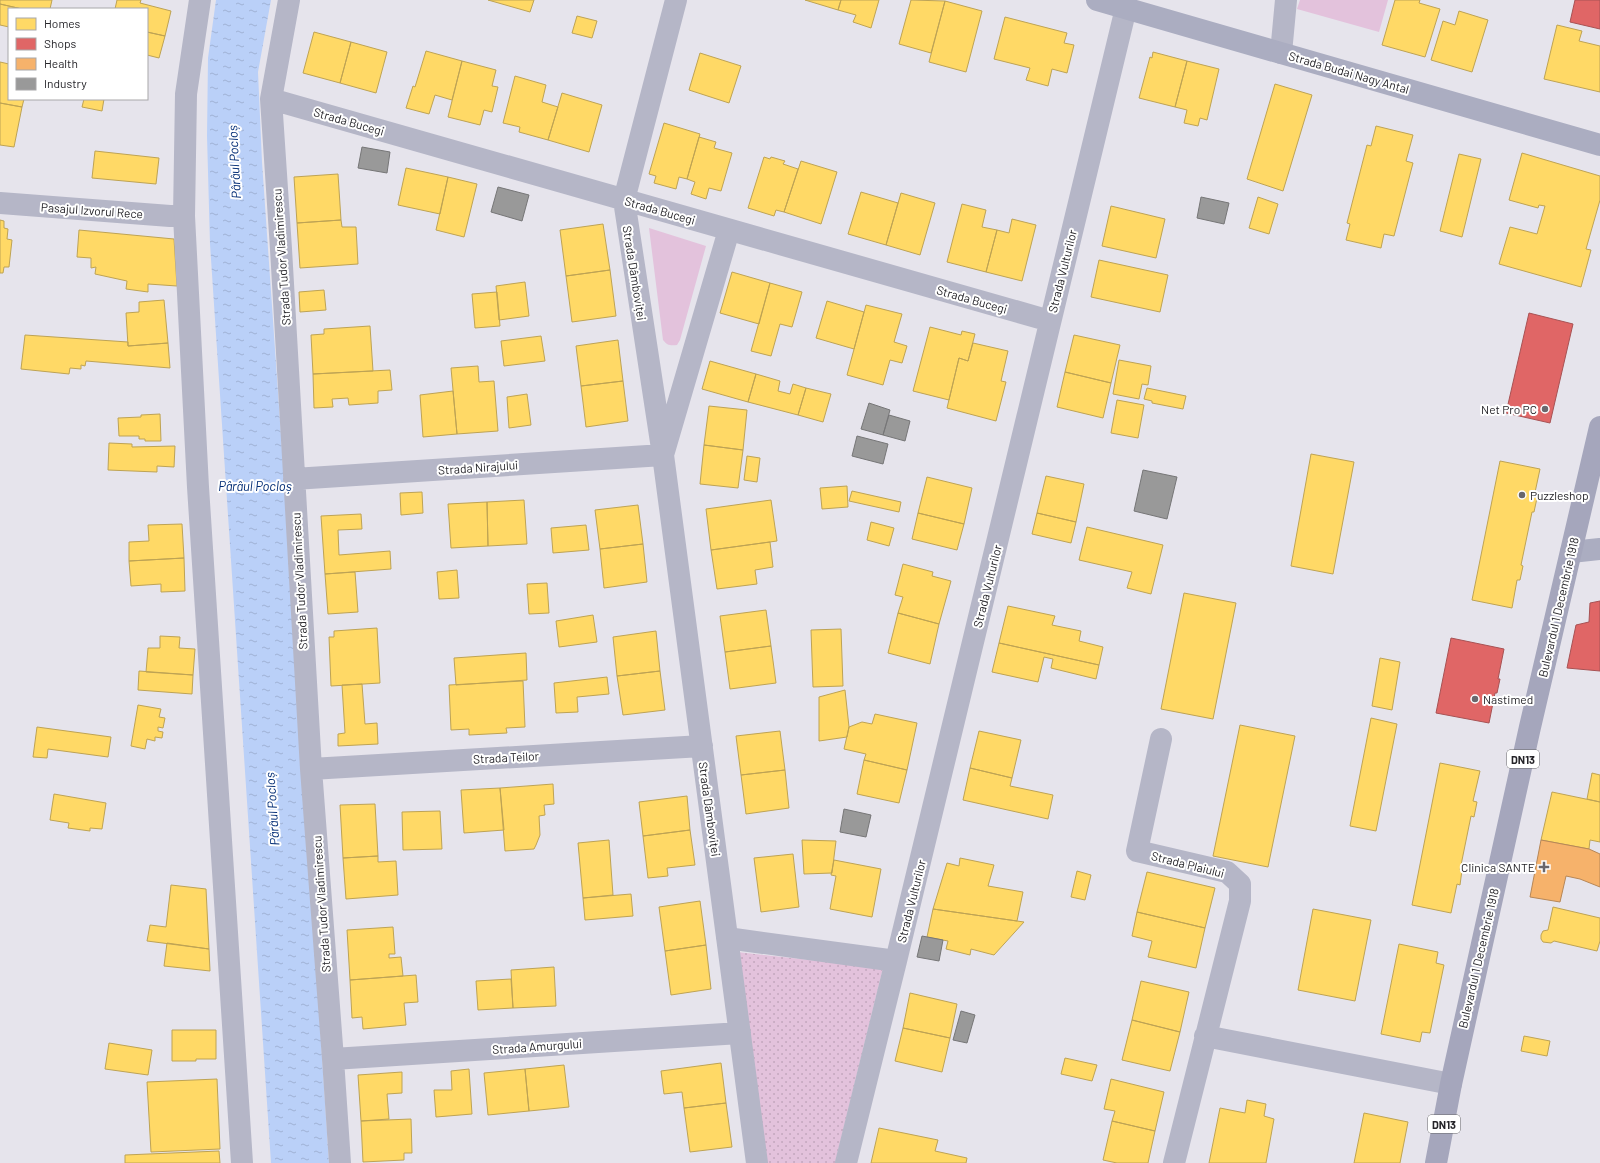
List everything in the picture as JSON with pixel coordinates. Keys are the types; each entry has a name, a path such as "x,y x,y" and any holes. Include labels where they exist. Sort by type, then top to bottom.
{"main road":[{"name":"Strada Budai Nagy Antal","path":"1097,0 1600,145"},
{"name":"Bulevardul 1 Decembrie 1918","path":"1436,1163 1450,1084 1600,427"},
{"path":"1571,552 1600,549"}],"street":[{"path":"200,0 186,94 184,216 198,487 242,1163"},
{"name":"Strada Tudor Vladimirescu","path":"289,0 271,99 282,249 311,769 340,1163"},
{"name":"Strada Dâmboviței","path":"676,0 624,200 663,455 757,1163"},
{"path":"1282,53 1286,0"},
{"name":"Strada Vulturilor","path":"846,1163 1126,8"},
{"name":"Strada Bucegi","path":"271,99 1050,321"},
{"name":"Pasajul Izvorul Rece","path":"0,203 184,216"},
{"name":"Strada Dâmboviței","path":"663,455 729,230"},
{"name":"Strada Nirajului","path":"294,480 663,455"},
{"name":"Strada Plaiului","path":"1161,739 1137,852 1227,872 1240,884 1240,901 1174,1163"},
{"name":"Strada Teilor","path":"311,769 702,746"},
{"path":"727,938 896,961"},
{"name":"Strada Amurgului","path":"333,1059 740,1033"},
{"path":"1205,1036 1450,1084"}],"shaded area":[{"path":"1300,0 1388,0 1379,32 1297,9"},
{"path":"649,228 706,246 680,340 677,345 669,345 663,340"},
{"path":"737,952 883,968 835,1163 764,1163"}],"water":[{"name":"Pârâul Pocloș","path":"216,0 271,0 258,72 262,162 329,1163 271,1163 210,244 207,136 208,58"}],"building: Homes":[{"path":"0,0 52,0 50,8 18,8 0,4"},
{"path":"117,0 141,0 140,3 171,11 165,36 148,32 148,8 115,8"},
{"path":"488,0 534,0 530,12"},
{"path":"805,0 841,0 838,10"},
{"path":"841,0 879,0 871,28 853,22 856,15 838,10"},
{"path":"911,0 945,1 931,53 899,44"},
{"path":"1395,0 1420,0 1419,3 1440,9 1425,57 1382,45"},
{"path":"945,1 982,11 966,72 929,62"},
{"path":"0,4 18,8 8,8 8,27 0,25"},
{"path":"1459,11 1488,20 1472,72 1431,60 1443,21 1455,25"},
{"path":"577,16 597,21 592,38 572,33"},
{"path":"1005,17 1067,33 1064,43 1074,45 1067,73 1052,69 1048,86 1026,80 1030,68 994,59"},
{"path":"1557,25 1582,31 1579,41 1600,46 1600,92 1544,79"},
{"path":"148,32 165,36 159,58 148,55"},
{"path":"314,32 351,42 340,83 303,73"},
{"path":"351,42 387,52 376,93 340,83"},
{"path":"426,51 462,61 452,100 435,95 429,114 406,108 413,86 415,87"},
{"path":"1153,52 1187,61 1175,107 1139,98 1150,57 1152,58"},
{"path":"700,53 741,66 729,103 689,90"},
{"path":"462,61 496,70 492,86 498,87 492,112 484,110 480,125 448,117"},
{"path":"1187,61 1219,69 1207,120 1200,118 1198,126 1184,123 1187,110 1175,107"},
{"path":"0,62 8,64 8,100 24,100 22,107 0,103"},
{"path":"515,76 546,85 542,102 558,107 548,140 519,132 520,127 503,123"},
{"path":"1275,84 1312,95 1283,191 1247,179"},
{"path":"562,93 602,105 589,152 548,140"},
{"path":"84,100 104,100 102,111 82,107"},
{"path":"0,103 22,107 14,147 0,145"},
{"path":"664,123 700,134 687,179 679,177 676,189 654,183 656,176 649,174"},
{"path":"1376,126 1413,135 1406,161 1413,163 1394,236 1384,234 1381,248 1346,240 1350,224 1347,223 1367,145 1371,146"},
{"path":"699,137 716,142 714,148 732,153 721,191 709,188 706,199 691,194 695,182 687,179"},
{"path":"95,151 159,158 156,184 92,178"},
{"path":"1522,153 1600,176 1600,200 1586,249 1591,250 1581,287 1499,264 1510,227 1537,234 1545,206 1539,205 1538,208 1509,200"},
{"path":"1459,154 1481,159 1462,237 1440,231"},
{"path":"764,157 770,159 771,157 785,161 783,164 798,169 784,212 776,210 774,216 748,208"},
{"path":"801,161 837,172 821,224 784,212"},
{"path":"406,168 448,177 440,214 398,205"},
{"path":"338,174 341,220 297,223 294,177"},
{"path":"448,177 477,184 464,237 436,230"},
{"path":"861,192 898,203 886,245 848,234"},
{"path":"901,193 935,203 920,255 886,245"},
{"path":"1258,197 1278,204 1269,234 1249,228"},
{"path":"962,204 986,210 982,227 997,230 986,272 947,262"},
{"path":"1111,206 1165,219 1156,258 1102,246"},
{"path":"1012,219 1036,225 1022,281 986,272 997,230 1009,233"},
{"path":"0,220 4,221 4,228 8,229 7,239 12,240 9,267 4,267 3,273 0,273"},
{"path":"341,220 342,227 356,227 358,264 300,268 297,223"},
{"path":"603,224 610,270 566,276 560,230"},
{"path":"79,230 174,239 177,286 148,284 148,292 126,289 127,281 95,274 96,267 91,268 91,258 77,257"},
{"path":"1099,260 1168,275 1160,312 1091,297"},
{"path":"610,270 616,316 572,322 566,276"},
{"path":"732,272 770,283 759,324 720,313"},
{"path":"525,282 529,316 499,320 496,286"},
{"path":"770,283 802,292 792,327 780,324 771,356 751,351"},
{"path":"324,290 326,310 300,312 299,292"},
{"path":"497,292 500,326 475,328 472,294"},
{"path":"164,300 168,343 128,346 126,313 139,312 139,302"},
{"path":"827,301 864,312 854,349 816,338"},
{"path":"866,305 902,314 894,342 907,346 902,363 890,360 883,385 847,375"},
{"path":"370,326 373,371 313,374 311,335 324,334 324,329"},
{"path":"930,327 961,335 962,331 975,334 968,361 959,358 949,400 913,391"},
{"path":"25,335 128,342 128,346 168,343 170,368 86,361 85,366 81,365 81,369 70,368 69,374 21,369"},
{"path":"1074,335 1120,345 1111,383 1065,372"},
{"path":"541,336 545,361 504,366 501,341"},
{"path":"618,340 623,381 581,386 576,346"},
{"path":"973,343 1008,351 1001,381 1006,382 996,421 947,408 959,358 968,361"},
{"path":"1119,360 1151,366 1148,385 1142,384 1139,399 1113,394"},
{"path":"710,361 756,374 748,402 702,389"},
{"path":"478,366 479,382 494,381 498,431 457,434 451,368"},
{"path":"390,370 392,390 378,391 378,403 349,405 348,398 332,399 333,407 314,408 313,374"},
{"path":"1065,372 1111,383 1103,418 1057,407"},
{"path":"756,374 780,381 778,391 790,394 793,384 806,388 798,415 748,402"},
{"path":"623,381 628,421 586,427 581,386"},
{"path":"806,388 831,394 823,422 798,415"},
{"path":"1147,388 1186,396 1183,409 1152,403 1152,401 1144,399"},
{"path":"453,391 457,434 423,437 420,395"},
{"path":"527,394 531,425 509,428 507,397"},
{"path":"1117,400 1144,405 1138,438 1111,433"},
{"path":"709,406 747,410 743,450 704,445"},
{"path":"160,414 161,441 145,441 145,439 139,439 139,436 119,436 118,418"},
{"path":"109,443 132,444 132,447 175,446 174,467 157,466 157,472 108,470"},
{"path":"704,445 743,450 738,488 700,484"},
{"path":"1311,454 1354,462 1333,574 1291,566"},
{"path":"747,456 760,458 757,482 744,480"},
{"path":"1500,461 1540,469 1534,497 1537,498 1534,512 1532,512 1521,565 1523,566 1520,580 1517,580 1512,608 1472,600"},
{"path":"1046,476 1084,484 1076,522 1037,513"},
{"path":"927,477 972,488 964,524 918,513"},
{"path":"847,486 848,507 822,509 820,488"},
{"path":"852,491 901,502 899,512 849,501"},
{"path":"422,492 423,513 401,515 400,493"},
{"path":"524,500 527,544 488,546 487,502"},
{"path":"771,500 777,541 711,550 706,509"},
{"path":"487,502 488,546 451,548 448,504"},
{"path":"638,505 643,544 600,549 595,510"},
{"path":"918,513 964,524 957,550 912,539"},
{"path":"1037,513 1076,522 1071,543 1032,534"},
{"path":"361,514 362,529 338,530 339,555 390,551 391,569 325,574 321,516"},
{"path":"871,522 894,528 889,546 867,540"},
{"path":"182,524 184,558 129,561 129,542 149,541 148,525"},
{"path":"586,525 589,550 553,553 551,528"},
{"path":"1087,527 1163,545 1151,594 1127,588 1132,572 1079,560"},
{"path":"770,542 773,567 755,570 757,584 717,589 711,550"},
{"path":"643,544 647,582 604,588 600,549"},
{"path":"184,558 185,591 161,592 161,584 131,586 129,561"},
{"path":"903,564 933,572 932,576 951,581 939,624 898,613 903,597 895,595"},
{"path":"457,570 459,598 439,599 437,572"},
{"path":"355,572 358,612 328,614 325,574"},
{"path":"547,583 549,613 529,614 527,584"},
{"path":"1184,593 1236,603 1213,719 1161,709"},
{"path":"1008,606 1055,616 1052,625 1081,631 1079,641 1103,647 1099,665 999,643"},
{"path":"766,610 771,646 725,652 720,616"},
{"path":"898,613 939,624 930,664 888,653"},
{"path":"593,615 597,642 559,647 556,621"},
{"path":"377,628 380,683 331,686 329,637 334,637 334,631"},
{"path":"841,629 843,686 813,687 811,630"},
{"path":"656,631 660,671 617,676 613,637"},
{"path":"160,636 180,637 179,648 195,649 193,675 146,672 148,648 160,648"},
{"path":"999,643 1099,665 1096,679 1051,668 1053,659 1044,657 1038,682 992,672"},
{"path":"771,646 776,683 730,689 725,652"},
{"path":"526,653 527,680 456,685 454,658"},
{"path":"1380,658 1400,662 1392,710 1372,706"},
{"path":"139,671 193,675 192,694 138,690"},
{"path":"660,671 665,710 623,715 617,676"},
{"path":"607,677 609,694 577,697 578,712 556,713 554,683"},
{"path":"523,681 525,727 506,728 507,733 469,735 469,729 451,730 449,685"},
{"path":"362,684 365,724 377,723 378,744 338,746 338,734 345,733 342,685"},
{"path":"845,690 849,727 847,737 819,741 819,697"},
{"path":"138,705 161,709 159,717 165,718 163,728 158,727 158,731 163,732 162,738 155,737 155,741 147,739 145,749 131,746"},
{"path":"875,714 917,723 907,770 864,760 866,754 844,749 849,727 862,722 872,724"},
{"path":"1371,718 1397,724 1376,831 1350,826"},
{"path":"1240,725 1295,736 1268,867 1213,856"},
{"path":"37,727 111,737 108,757 48,749 47,758 33,757"},
{"path":"780,731 785,770 741,775 736,736"},
{"path":"979,731 1021,740 1012,778 970,768"},
{"path":"864,760 907,770 899,803 857,794"},
{"path":"1440,763 1480,771 1473,801 1477,802 1474,817 1471,816 1460,870 1462,870 1460,885 1457,884 1451,913 1412,905"},
{"path":"970,768 1012,778 1010,786 1053,795 1048,819 963,800"},
{"path":"785,770 789,808 746,814 741,775"},
{"path":"1592,773 1600,775 1600,802 1587,799"},
{"path":"553,784 554,804 544,805 545,815 539,816 540,835 534,849 505,851 500,788"},
{"path":"500,788 504,830 464,833 461,790"},
{"path":"1552,792 1600,802 1600,842 1590,840 1589,849 1541,840"},
{"path":"54,794 106,803 102,829 90,828 90,831 68,828 69,823 50,820"},
{"path":"687,796 690,830 643,836 639,802"},
{"path":"375,804 378,856 343,858 340,805"},
{"path":"440,811 442,849 403,850 402,812"},
{"path":"690,830 695,865 667,868 668,876 648,878 643,836"},
{"path":"609,840 613,895 583,898 578,843"},
{"path":"802,840 836,841 832,873 804,874"},
{"path":"793,854 799,907 761,912 754,858"},
{"path":"378,856 378,862 396,861 398,895 346,899 343,858"},
{"path":"960,858 994,865 988,886 1023,892 1017,921 933,909 947,863 959,866"},
{"path":"834,860 881,869 872,917 830,909 836,876 831,875"},
{"path":"1077,871 1091,875 1085,900 1071,897"},
{"path":"1147,872 1215,888 1205,928 1137,912"},
{"path":"171,885 206,889 209,949 147,941 150,925 166,927"},
{"path":"631,894 633,916 585,920 583,898"},
{"path":"700,901 706,945 665,951 659,907"},
{"path":"1553,907 1600,918 1600,941 1597,951 1554,941 1551,943 1543,942 1541,935 1543,931 1548,930"},
{"path":"933,909 1024,922 994,955 971,949 970,955 946,949 948,941 927,937"},
{"path":"1313,909 1371,920 1355,1001 1298,990"},
{"path":"1137,912 1205,928 1196,968 1148,957 1152,941 1132,936"},
{"path":"393,927 395,954 389,954 389,958 401,957 403,976 350,980 347,930"},
{"path":"167,943 209,949 210,971 164,966"},
{"path":"1399,944 1438,952 1436,963 1444,965 1430,1033 1422,1032 1420,1042 1381,1034"},
{"path":"706,945 711,989 671,995 665,951"},
{"path":"554,967 556,1006 513,1008 511,970"},
{"path":"416,975 418,1002 404,1003 406,1025 363,1029 362,1017 352,1018 350,980"},
{"path":"511,979 513,1008 478,1010 476,981"},
{"path":"1141,981 1189,992 1180,1032 1132,1020"},
{"path":"910,993 957,1004 950,1038 903,1028"},
{"path":"1132,1020 1180,1032 1170,1071 1122,1060"},
{"path":"903,1028 950,1038 942,1072 895,1061"},
{"path":"172,1030 216,1030 216,1059 172,1061"},
{"path":"1524,1036 1550,1041 1547,1056 1521,1051"},
{"path":"109,1043 152,1050 148,1075 105,1069"},
{"path":"1065,1058 1097,1065 1092,1081 1061,1074"},
{"path":"721,1063 726,1103 684,1108 682,1092 664,1094 661,1071"},
{"path":"564,1065 569,1107 529,1111 525,1069"},
{"path":"469,1069 472,1114 436,1117 434,1090 452,1090 451,1071"},
{"path":"525,1069 529,1111 488,1115 484,1073"},
{"path":"402,1072 402,1093 387,1094 389,1119 361,1121 358,1075"},
{"path":"217,1079 220,1149 151,1152 147,1082"},
{"path":"1111,1079 1164,1092 1155,1131 1112,1121 1115,1111 1104,1109"},
{"path":"1247,1100 1266,1104 1264,1116 1274,1119 1266,1163 1209,1163 1220,1108 1245,1113"},
{"path":"726,1103 732,1147 690,1152 684,1108"},
{"path":"1364,1113 1408,1122 1400,1163 1354,1163"},
{"path":"411,1119 412,1153 404,1153 404,1160 363,1162 361,1121"},
{"path":"1112,1121 1155,1131 1148,1163 1117,1163 1103,1160"},
{"path":"879,1128 938,1140 935,1151 967,1158 966,1163 871,1163"},
{"path":"219,1151 220,1163 125,1163 125,1155"}],"building: Shops":[{"path":"1575,0 1600,0 1600,29 1570,22"},
{"path":"1529,313 1573,324 1550,423 1506,413"},
{"path":"1600,601 1600,671 1567,668 1576,625 1589,622 1590,603"},
{"path":"1451,638 1504,649 1498,679 1500,679 1497,693 1495,693 1489,723 1436,713"}],"building: Health":[{"path":"1541,840 1589,849 1600,854 1600,887 1580,879 1566,876 1560,902 1530,897"}],"building: Industry":[{"path":"362,147 390,152 387,173 358,168"},
{"path":"498,187 529,195 522,221 491,212"},
{"path":"1201,197 1229,203 1224,224 1197,218"},
{"path":"869,403 890,410 883,435 861,429"},
{"path":"889,415 910,421 905,441 883,435"},
{"path":"857,436 888,444 883,464 852,456"},
{"path":"1143,470 1177,477 1167,519 1134,511"},
{"path":"844,809 871,815 866,837 840,832"},
{"path":"922,936 943,940 939,961 917,957"},
{"path":"961,1011 975,1015 967,1043 953,1040"}],"place":[{"name":"Net Pro PC","path":"1545,409"},
{"name":"Puzzleshop","path":"1522,495"},
{"name":"Nastimed","path":"1475,699"},
{"name":"Clinica SANTE","path":"1544,867"}]}
